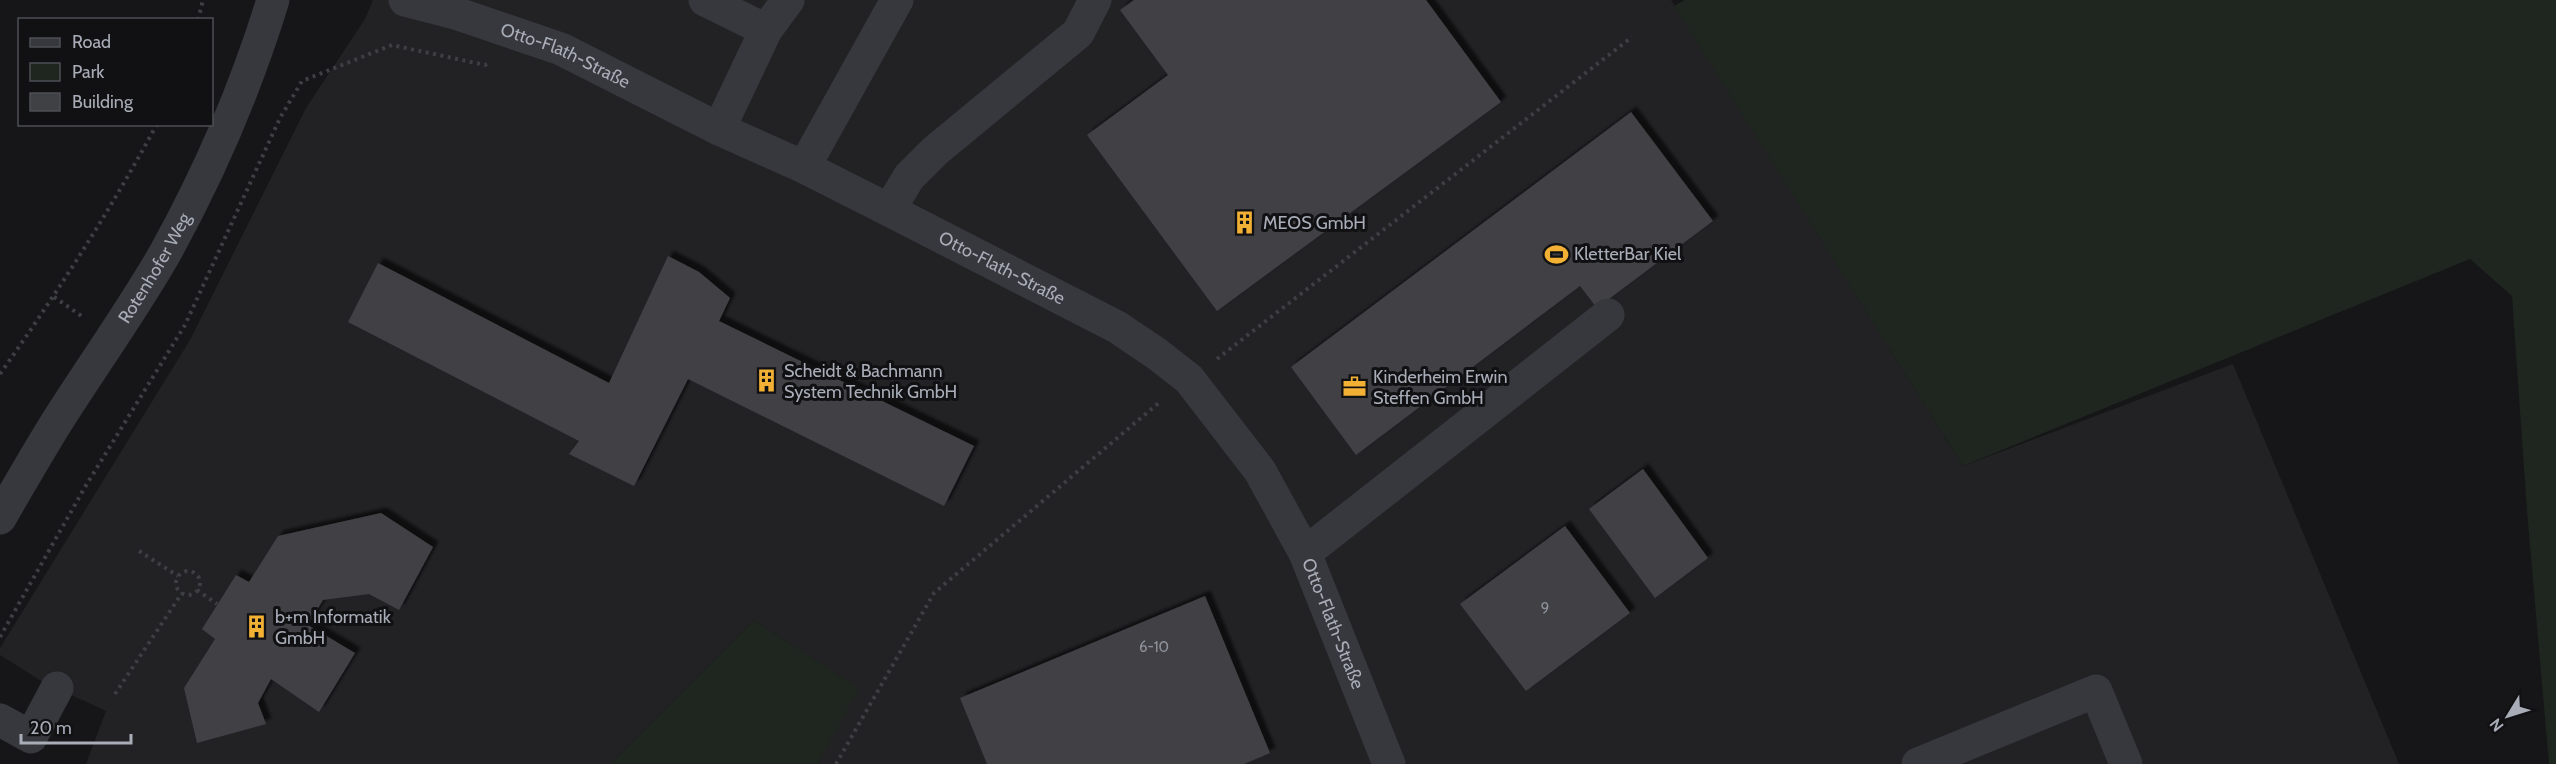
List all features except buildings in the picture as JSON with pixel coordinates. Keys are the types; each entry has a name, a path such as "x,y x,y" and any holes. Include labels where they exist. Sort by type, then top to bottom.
{"street":[{"name":"Rotenhofer Weg","path":"0,518 58,420 114,338 164,255 200,186 259,45 273,0"},
{"name":"Otto-Flath-Straße","path":"405,0 455,13 551,44 719,129 804,167 1118,327 1157,354 1189,379 1260,471 1305,553 1389,764"},
{"path":"705,0 766,30"},
{"path":"719,129 766,30 788,0"},
{"path":"804,167 897,0"},
{"path":"889,210 909,177 935,151 1078,33 1095,0"},
{"path":"1305,553 1608,315"},
{"path":"0,720 31,737 57,688"},
{"path":"1925,761 2096,691 2124,763"}],"path":[{"path":"198,18 203,0"},
{"path":"0,637 85,487 185,325 280,118 302,81 392,45 485,65 496,61"},
{"path":"0,374 96,231 156,126"},
{"path":"139,551 178,576"},
{"path":"188,571 195,573 200,583 197,590 190,594 182,593 176,584 178,576 188,571"},
{"path":"197,590 217,604"},
{"path":"115,694 182,593"}],"shaded area":[{"path":"373,0 1671,0 1963,466 2233,364 2399,764 818,764 858,688 754,620 611,764 86,764 106,711 43,682 0,655 0,648 190,340 306,108 365,19"}],"green space":[{"path":"1685,0 2556,0 2556,764 2549,764 2527,511 2512,296 2470,259 1963,466 1674,6"},
{"path":"754,620 859,688 818,764 611,764"}],"place":[{"name":"MEOS GmbH","path":"1245,223"},
{"name":"KletterBar Kiel","path":"1556,254"},
{"name":"Scheidt & Bachmann System Technik GmbH","path":"766,381"},
{"name":"Kinderheim Erwin Steffen GmbH","path":"1355,387"},
{"name":"b+m Informatik GmbH","path":"257,627"}]}
